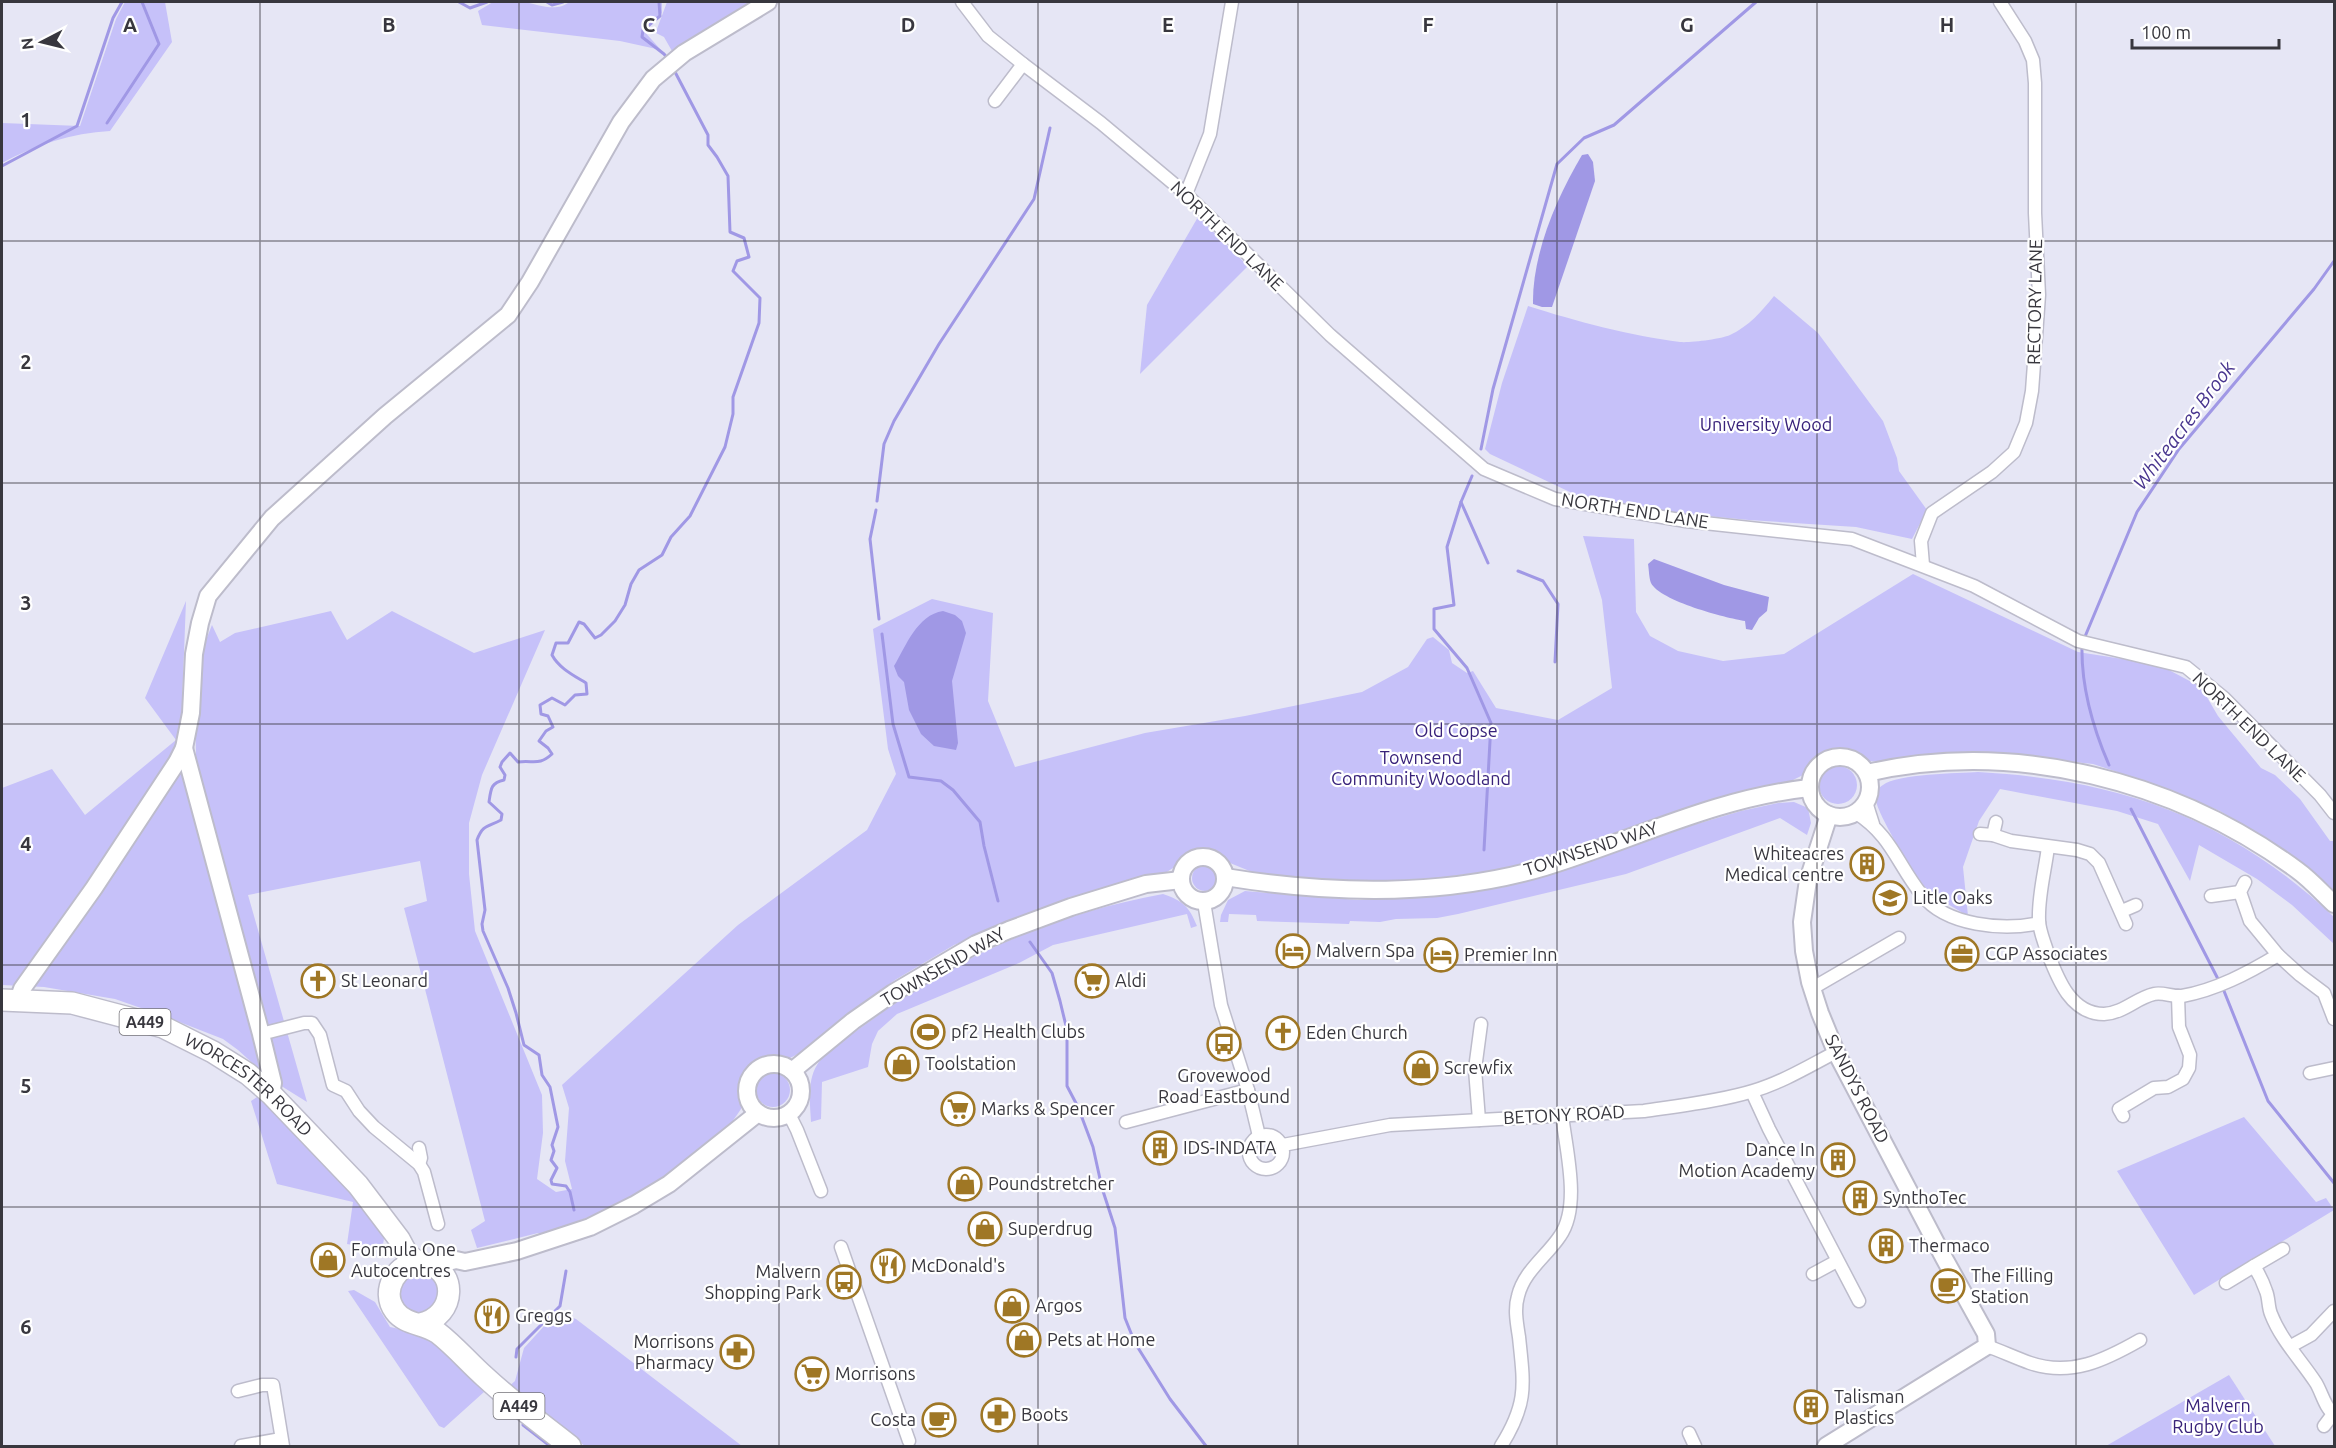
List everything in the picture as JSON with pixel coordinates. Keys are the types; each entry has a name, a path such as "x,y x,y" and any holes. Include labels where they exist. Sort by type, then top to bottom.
{"highway":[{"name":"WORCESTER ROAD","path":"10,1000 72,1003 163,1027 248,1074 271,1094 358,1185 387,1224"},
{"name":"A449","path":"387,1224 408,1254 438,1269 447,1282 448,1302 445,1309 470,1363"},
{"name":"A449","path":"387,1224 391,1239 394,1277 389,1297 392,1308 399,1317 437,1332 508,1398 570,1446"},
{"path":"394,1277 402,1268 426,1265"},
{"path":"420,1324 437,1318 445,1309"}],"main road":[{"path":"10,1000 22,989 94,888 177,762 184,747 191,714 195,654 200,623 208,596 272,518 385,416 508,315 531,282 621,122 652,79 684,53 768,2"},
{"path":"184,747 261,1034 273,1083 271,1094"},
{"path":"1843,756 1861,765 1867,773 1870,788 1861,808 1842,818 1818,809 1809,788 1815,768 1832,757 1843,756"},
{"path":"1867,773 1972,761 2021,764 2079,772 2132,785 2181,803 2241,833 2299,871 2334,904"},
{"name":"TOWNSEND WAY","path":"1225,877 1331,889 1395,890 1460,884 1543,867 1712,808 1789,790 1809,788"},
{"name":"SANDYS ROAD","path":"1829,815 1808,880 1803,908 1803,951 1810,982 1836,1052 1986,1334 1987,1346"},
{"path":"1206,856 1216,861 1224,870 1225,877 1221,893 1204,902 1190,897 1184,891 1180,880 1182,870 1188,862 1197,857 1206,856"},
{"name":"TOWNSEND WAY","path":"792,1071 853,1021 893,993 976,944 1071,907 1146,884 1180,880"},
{"path":"774,1064 792,1071 800,1083 802,1092 798,1104 789,1114 772,1119 758,1113 749,1102 747,1093 752,1077 765,1066 774,1064"},
{"path":"426,1265 456,1260 465,1262 544,1244 577,1232 634,1205 669,1184 758,1113"},
{"path":"447,1282 460,1272 465,1262"},
{"path":"1826,1446 1987,1346"}],"street":[{"name":"NORTH END LANE","path":"962,2 988,36 1101,123 1186,194 1330,336 1484,468 1555,499 1686,521 1852,539 1974,586 2082,642 2186,667 2224,698 2320,795 2334,813"},
{"path":"1186,194 1210,134 1232,2"},
{"name":"RECTORY LANE","path":"1923,565 1921,541 1932,513 1992,472 2014,452 2026,423 2032,391 2039,295 2035,213 2036,83 2033,60 2025,41 2000,2"},
{"path":"995,100 1023,64"},
{"path":"1903,557 1921,541"},
{"path":"1861,808 1888,842 1922,896 1940,910 1972,924 2008,927 2039,923"},
{"path":"1995,822 1987,835 2090,854 2099,863 2126,924"},
{"path":"2048,847 2039,906 2039,923 2053,968 2063,990 2082,1008 2092,1013 2104,1014 2127,1008 2138,1000 2156,994 2178,996 2220,985 2253,971 2278,955"},
{"path":"2211,896 2242,887 2250,921 2271,943 2278,955 2324,993 2334,1019"},
{"path":"1204,902 1221,1005 1248,1090 1259,1136"},
{"path":"2122,911 2136,905"},
{"path":"1810,982 1818,985 1899,938"},
{"path":"2119,1109 2154,1088 2168,1087 2183,1079 2189,1068 2190,1055 2179,1027 2178,996"},
{"path":"261,1034 312,1023 320,1035 333,1085 346,1091 359,1111 374,1127 419,1164 424,1172 438,1224"},
{"path":"1479,1120 1475,1069 1481,1024"},
{"name":"BETONY ROAD","path":"1283,1145 1382,1126 1644,1111 1752,1092 1790,1077 1836,1052"},
{"path":"2310,1073 2331,1072"},
{"path":"1126,1122 1248,1090"},
{"path":"1752,1092 1836,1261 1859,1301"},
{"path":"789,1114 821,1191"},
{"path":"1501,1446 1517,1419 1522,1401 1524,1381 1516,1316 1517,1297 1524,1278 1561,1236 1569,1220 1572,1202 1562,1115"},
{"path":"1269,1134 1283,1145 1282,1161 1276,1167 1261,1168 1251,1161 1249,1153 1253,1140 1259,1136 1269,1134"},
{"path":"419,1148 421,1158 419,1164"},
{"path":"841,1247 909,1441"},
{"path":"2226,1283 2283,1248"},
{"path":"1813,1274 1836,1261"},
{"path":"2254,1266 2267,1293 2270,1312 2279,1330 2334,1414 2324,1426"},
{"path":"2291,1346 2311,1335 2334,1311"},
{"path":"1987,1346 2032,1364 2072,1369 2093,1364 2140,1340"},
{"path":"237,1444 282,1443 273,1385 262,1385 238,1391"},
{"path":"1689,1433 1695,1446"}],"green space":[{"path":"516,1 558,7 569,2 662,2 662,13 643,30 661,50 620,41 482,25 478,11 493,2"},
{"path":"125,2 165,2 172,42 110,131 82,134 54,141 2,163 2,123 80,126 116,19"},
{"path":"667,2 750,2 672,51 664,37 652,31 657,29"},
{"path":"1198,217 1248,266 1140,374 1147,305"},
{"name":"University Wood","path":"1774,296 1818,333 1883,421 1897,458 1899,471 1927,510 1912,539 1856,527 1749,520 1633,509 1591,502 1490,454 1485,449 1502,383 1528,306 1623,332 1685,342 1730,335 1749,323"},
{"path":"1583,536 1634,539 1636,612 1650,636 1678,651 1723,661 1784,654 1913,574 2078,652 2167,669 2201,687 2218,716 2261,768 2275,775 2300,799 2330,841 2334,841 2334,892 2294,857 2220,811 2148,782 2093,764 2027,757 1893,763 1868,761 1840,751 1820,756 1803,775 1785,784 1642,825 1523,864 1423,880 1310,879 1252,872 1214,853 1204,851 1195,853 1164,874 1089,892 1047,906 954,945 895,980 804,1051 786,1060 762,1062 753,1069 746,1079 741,1109 730,1125 678,1167 639,1193 608,1209 542,1236 538,1233 477,1248 471,1230 485,1221 404,908 427,901 420,861 248,895 307,1102 270,1079 223,1039 164,1016 115,999 44,987 2,985 2,788 52,769 85,815 176,740 145,698 186,601 181,729 196,756 195,709 199,657 212,625 220,642 235,633 331,611 347,640 392,611 474,653 545,630 482,775 469,823 469,874 475,931 542,1095 543,1133 537,1179 556,1192 572,1189 565,1161 569,1108 562,1085 738,925 867,830 896,774 888,749 873,629 932,599 993,613 988,701 1015,767 1145,733 1245,716 1362,692 1408,667 1427,639 1433,637 1449,650 1452,663 1467,673 1473,671 1496,708 1558,720 1612,688 1602,600"},
{"path":"1838,766 1845,767 1851,772 1856,778 1856,792 1851,798 1845,803 1838,804 1831,803 1825,798 1820,792 1819,785 1820,778 1825,772 1831,767"},
{"path":"1978,772 2030,776 2126,795 2170,810 2213,830 2254,854 2294,883 2334,917 2334,944 2292,905 2257,879 2199,845 2190,881 2158,824 2117,811 2000,789 1979,821 1963,867 1968,916 1935,896 1921,882 1890,831 1876,798 1881,786 1901,778"},
{"path":"1794,802 1808,808 1811,823 1807,835 1780,818 1626,874 1458,914 1437,918 1396,919 1380,922 1350,921 1349,924 1257,921 1256,915 1229,914 1228,922 1220,922 1228,900 1245,891 1358,900 1457,894 1504,887 1567,869 1690,826 1741,811"},
{"path":"1205,865 1214,869 1218,878 1214,887 1205,891 1196,887 1192,878 1196,869"},
{"path":"1163,894 1184,905 1197,926 1191,928 1187,914 1053,945 1019,963 897,1014 878,1031 872,1044 868,1067 822,1082 821,1119 811,1122 810,1085 820,1060 839,1043 908,994 972,957 1034,930 1097,909"},
{"path":"773,1073 785,1078 790,1090 785,1102 773,1107 761,1102 756,1090 761,1078"},
{"path":"257,1097 315,1150 385,1233 382,1250 347,1244 353,1202 277,1184 251,1101"},
{"path":"2244,1117 2316,1202 2326,1198 2334,1210 2194,1295 2117,1171"},
{"path":"411,1269 434,1276 438,1286 437,1303 427,1313 410,1313 400,1308 394,1286"},
{"path":"354,1290 375,1302 390,1327 427,1335 484,1392 444,1428 439,1426 348,1291"},
{"path":"557,1312 576,1319 742,1446 585,1446 506,1389 515,1381 524,1348"},
{"name":"Malvern Rugby Club","path":"2229,1375 2275,1446 2106,1446"}],"shaded area":[{"path":"1588,154 1593,162 1595,181 1552,307 1533,304 1537,266 1548,226 1573,171 1582,155"},
{"path":"1654,559 1724,585 1769,597 1767,611 1759,618 1752,630 1746,629 1745,621 1680,602 1657,590 1651,583 1648,564"},
{"path":"943,611 955,615 962,621 966,633 952,681 958,743 956,750 934,746 921,734 909,710 904,682 898,676 894,666 919,625 926,618"}],"waterway":[{"path":"2,166 77,126 113,18 122,2"},
{"path":"107,123 159,44 142,2"},
{"path":"459,2 470,8 487,2"},
{"path":"547,2 552,5 563,2"},
{"path":"659,2 660,16 643,30 642,37 668,59"},
{"path":"1481,449 1493,389 1557,164 1584,138 1614,125 1756,2"},
{"path":"574,1210 570,1192 566,1186 552,1184 551,1180 557,1168 551,1160 554,1151 552,1145 558,1127 550,1087 542,1075 539,1055 524,1045 508,988 483,931 485,910 477,840 484,828 501,820 502,814 489,802 492,787 504,780 505,775 500,767 502,762 510,753 518,762 540,761 552,754 539,741 546,731 553,727 548,716 541,714 540,705 552,698 565,705 575,695 587,694 586,683 555,660 552,655 556,643 568,643 579,622 584,624 595,638 601,635 615,621 625,605 631,584 639,570 662,555 671,537 690,516 725,447 733,414 733,397 759,323 760,298 733,271 737,261 749,257 744,238 730,232 728,176 708,145 708,135 674,70"},
{"path":"877,501 884,444 894,421 939,344 1034,199 1050,128"},
{"name":"Whiteacres Brook","path":"2084,639 2137,512 2179,449 2314,289 2334,261"},
{"path":"1472,476 1447,547 1454,605 1434,609 1434,629 1467,668 1491,723 1484,850"},
{"path":"1461,502 1488,563"},
{"path":"876,510 870,539 879,619"},
{"path":"1518,571 1543,581 1558,604 1555,662"},
{"path":"882,634 893,724 909,777 941,781 953,790 980,822 998,901"},
{"name":"Whiteacres Brook","path":"2082,645 2089,706 2109,765"},
{"path":"2131,809 2219,981"},
{"path":"1030,942 1052,973 1060,1001 1067,1030 1067,1086 1078,1107 1093,1147 1102,1188 1115,1228 1125,1318 1135,1343 1170,1399 1206,1446"},
{"path":"2222,986 2268,1101 2334,1183"},
{"path":"516,1357 517,1349 560,1306 566,1271"},
{"path":"523,1425 550,1446"}],"place":[{"name":"Whiteacres Medical centre","path":"1867,864"},
{"name":"Litle Oaks","path":"1890,898"},
{"name":"Malvern Spa","path":"1293,951"},
{"name":"CGP Associates","path":"1962,954"},
{"name":"Premier Inn","path":"1441,955"},
{"name":"St Leonard","path":"318,981"},
{"name":"Aldi","path":"1092,981"},
{"name":"pf2 Health Clubs","path":"928,1032"},
{"name":"Eden Church","path":"1283,1033"},
{"name":"Grovewood Road Eastbound","path":"1224,1044"},
{"name":"Toolstation","path":"902,1064"},
{"name":"Screwfix","path":"1421,1068"},
{"name":"Marks & Spencer","path":"958,1109"},
{"name":"IDS-INDATA","path":"1160,1148"},
{"name":"Dance In Motion Academy","path":"1838,1160"},
{"name":"Poundstretcher","path":"965,1184"},
{"name":"SynthoTec","path":"1860,1198"},
{"name":"Superdrug","path":"985,1229"},
{"name":"Thermaco","path":"1886,1246"},
{"name":"Formula One Autocentres","path":"328,1260"},
{"name":"McDonald's","path":"888,1266"},
{"name":"Malvern Shopping Park","path":"844,1282"},
{"name":"The Filling Station","path":"1948,1286"},
{"name":"Argos","path":"1012,1306"},
{"name":"Greggs","path":"492,1316"},
{"name":"Pets at Home","path":"1024,1340"},
{"name":"Morrisons Pharmacy","path":"737,1352"},
{"name":"Morrisons","path":"812,1374"},
{"name":"Talisman Plastics","path":"1811,1407"},
{"name":"Boots","path":"998,1415"},
{"name":"Costa","path":"939,1420"}],"park label":[{"name":"Old Copse","path":"1456,731"},
{"name":"Townsend Community Woodland","path":"1421,768"}]}
